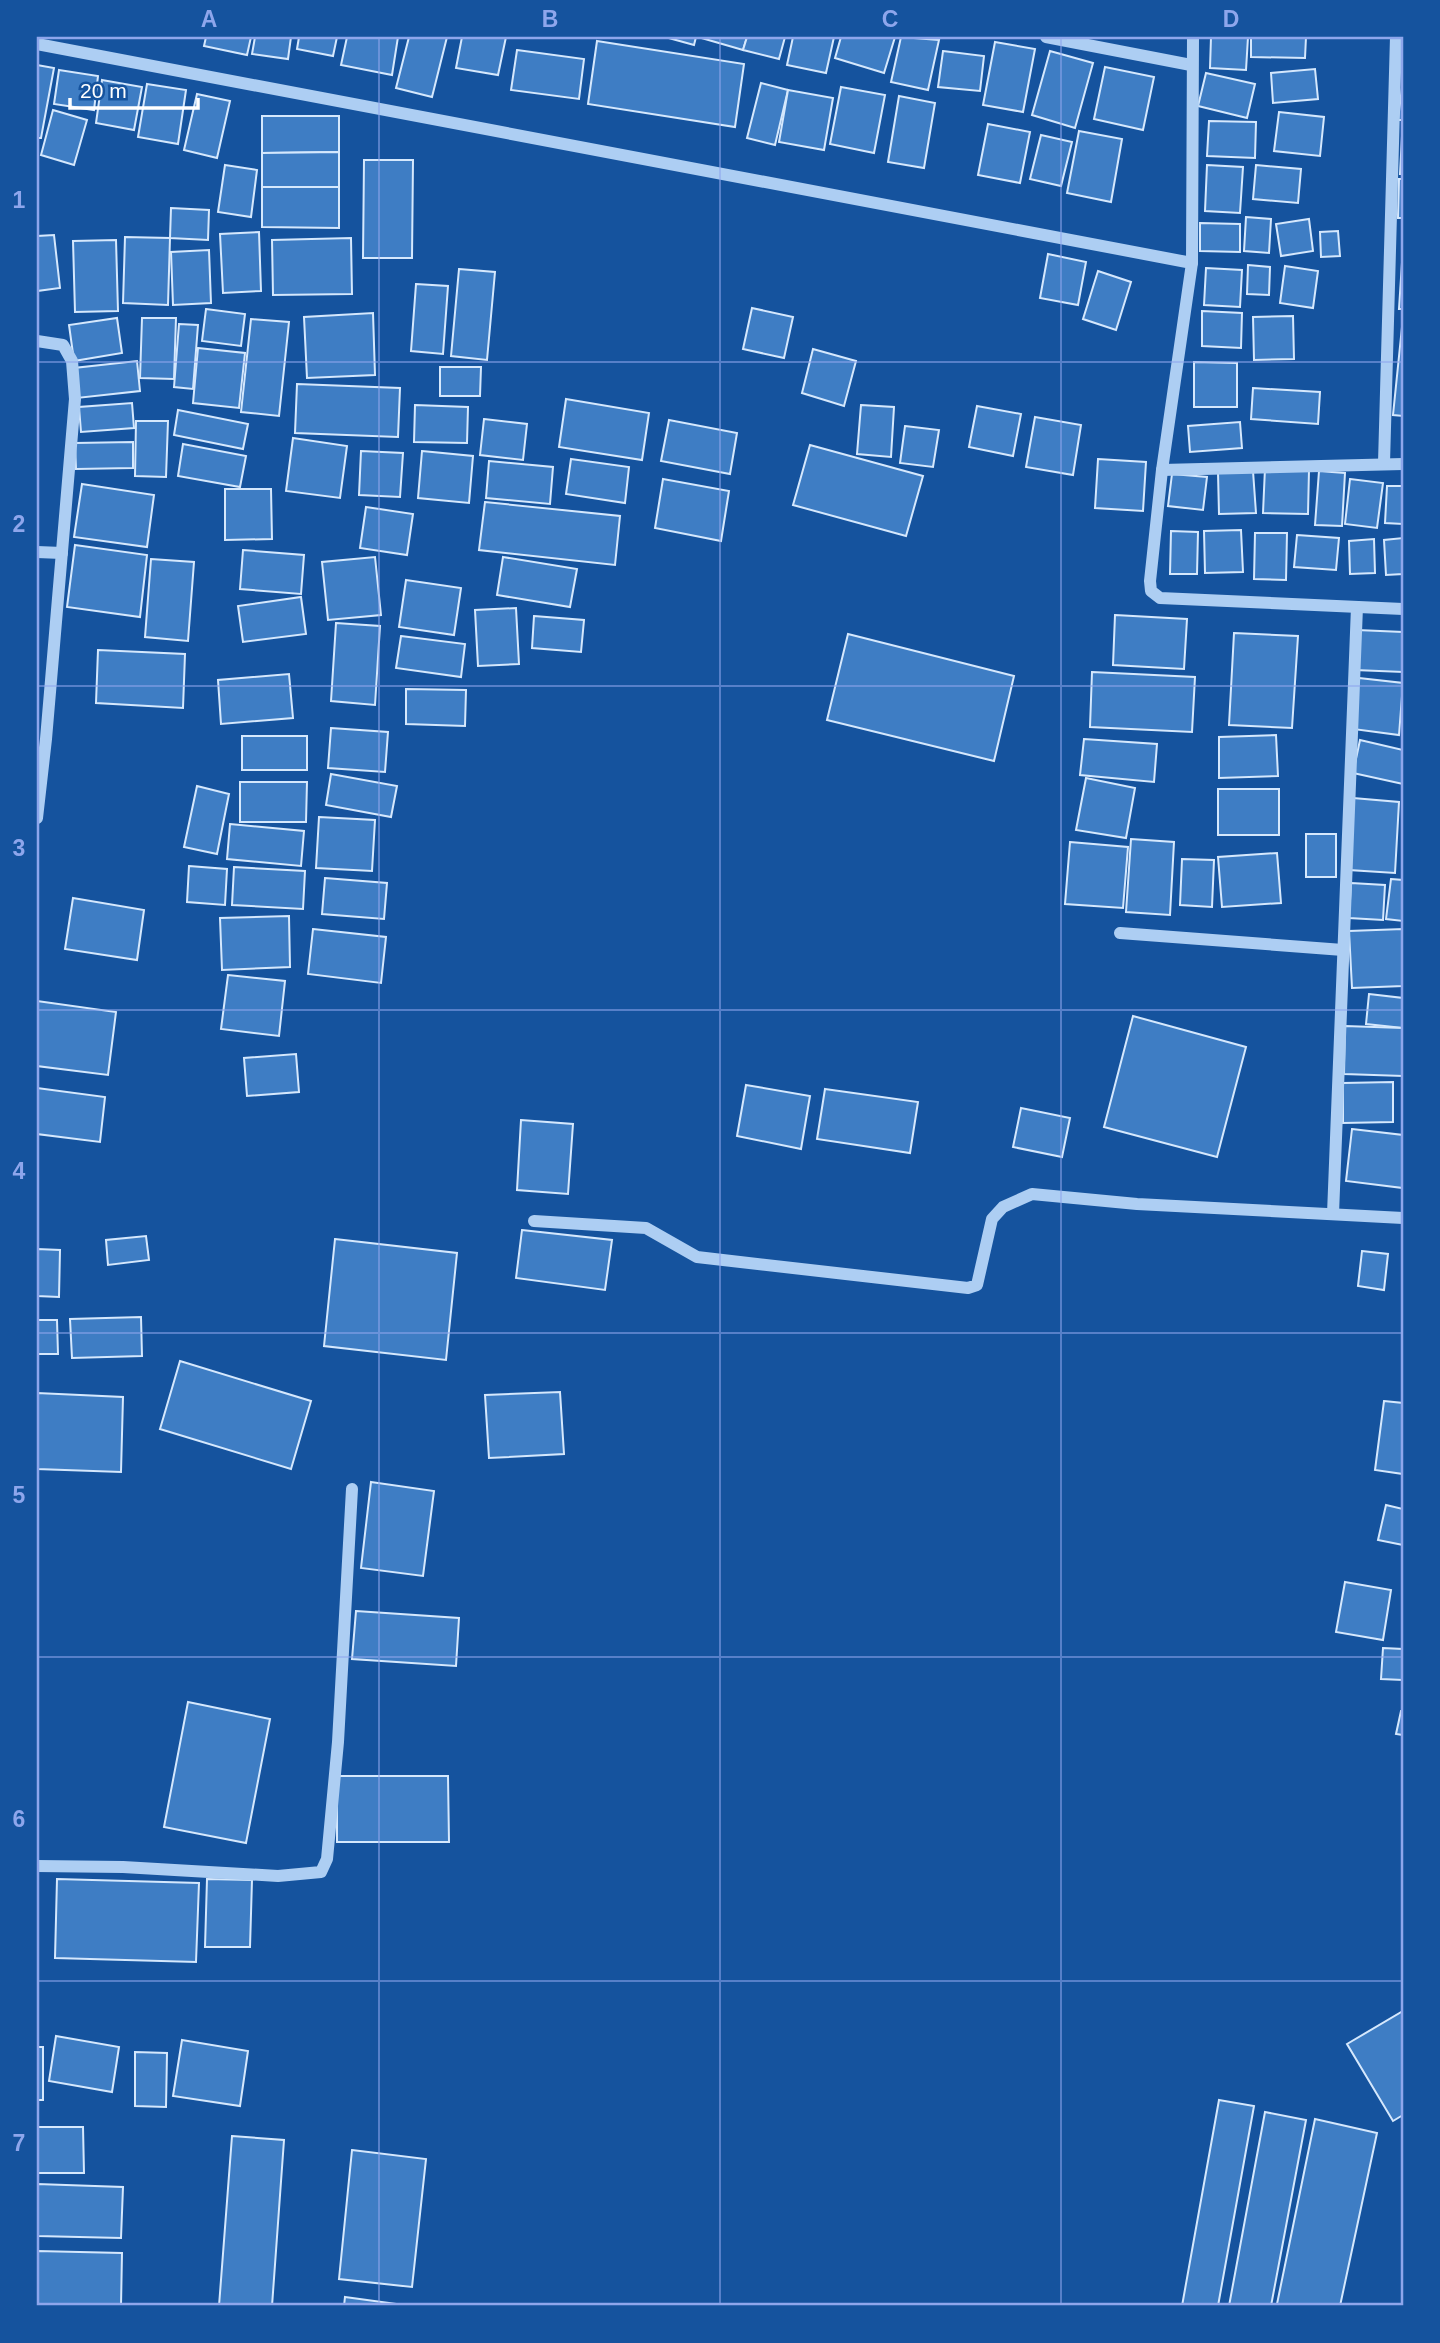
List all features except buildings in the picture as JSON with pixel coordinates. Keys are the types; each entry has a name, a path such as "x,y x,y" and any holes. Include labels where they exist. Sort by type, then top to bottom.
{"street":[{"path":"1046,37 1191,65"},
{"path":"1193,37 1192,263 1162,470 1151,591 1160,598 1403,609"},
{"path":"1384,463 1396,37"},
{"path":"37,44 1192,263"},
{"path":"37,341 63,345 72,361 75,399 37,818"},
{"path":"1162,470 1403,464"},
{"path":"37,552 62,553"},
{"path":"1333,1214 1357,607"},
{"path":"1120,933 1343,950"},
{"path":"534,1221 646,1228 697,1257 968,1288 976,1285 981,1273 992,1219 1003,1207 1032,1194 1137,1204 1403,1218"},
{"path":"37,1866 123,1867 278,1876 321,1872 327,1858 338,1742 352,1489"}]}
